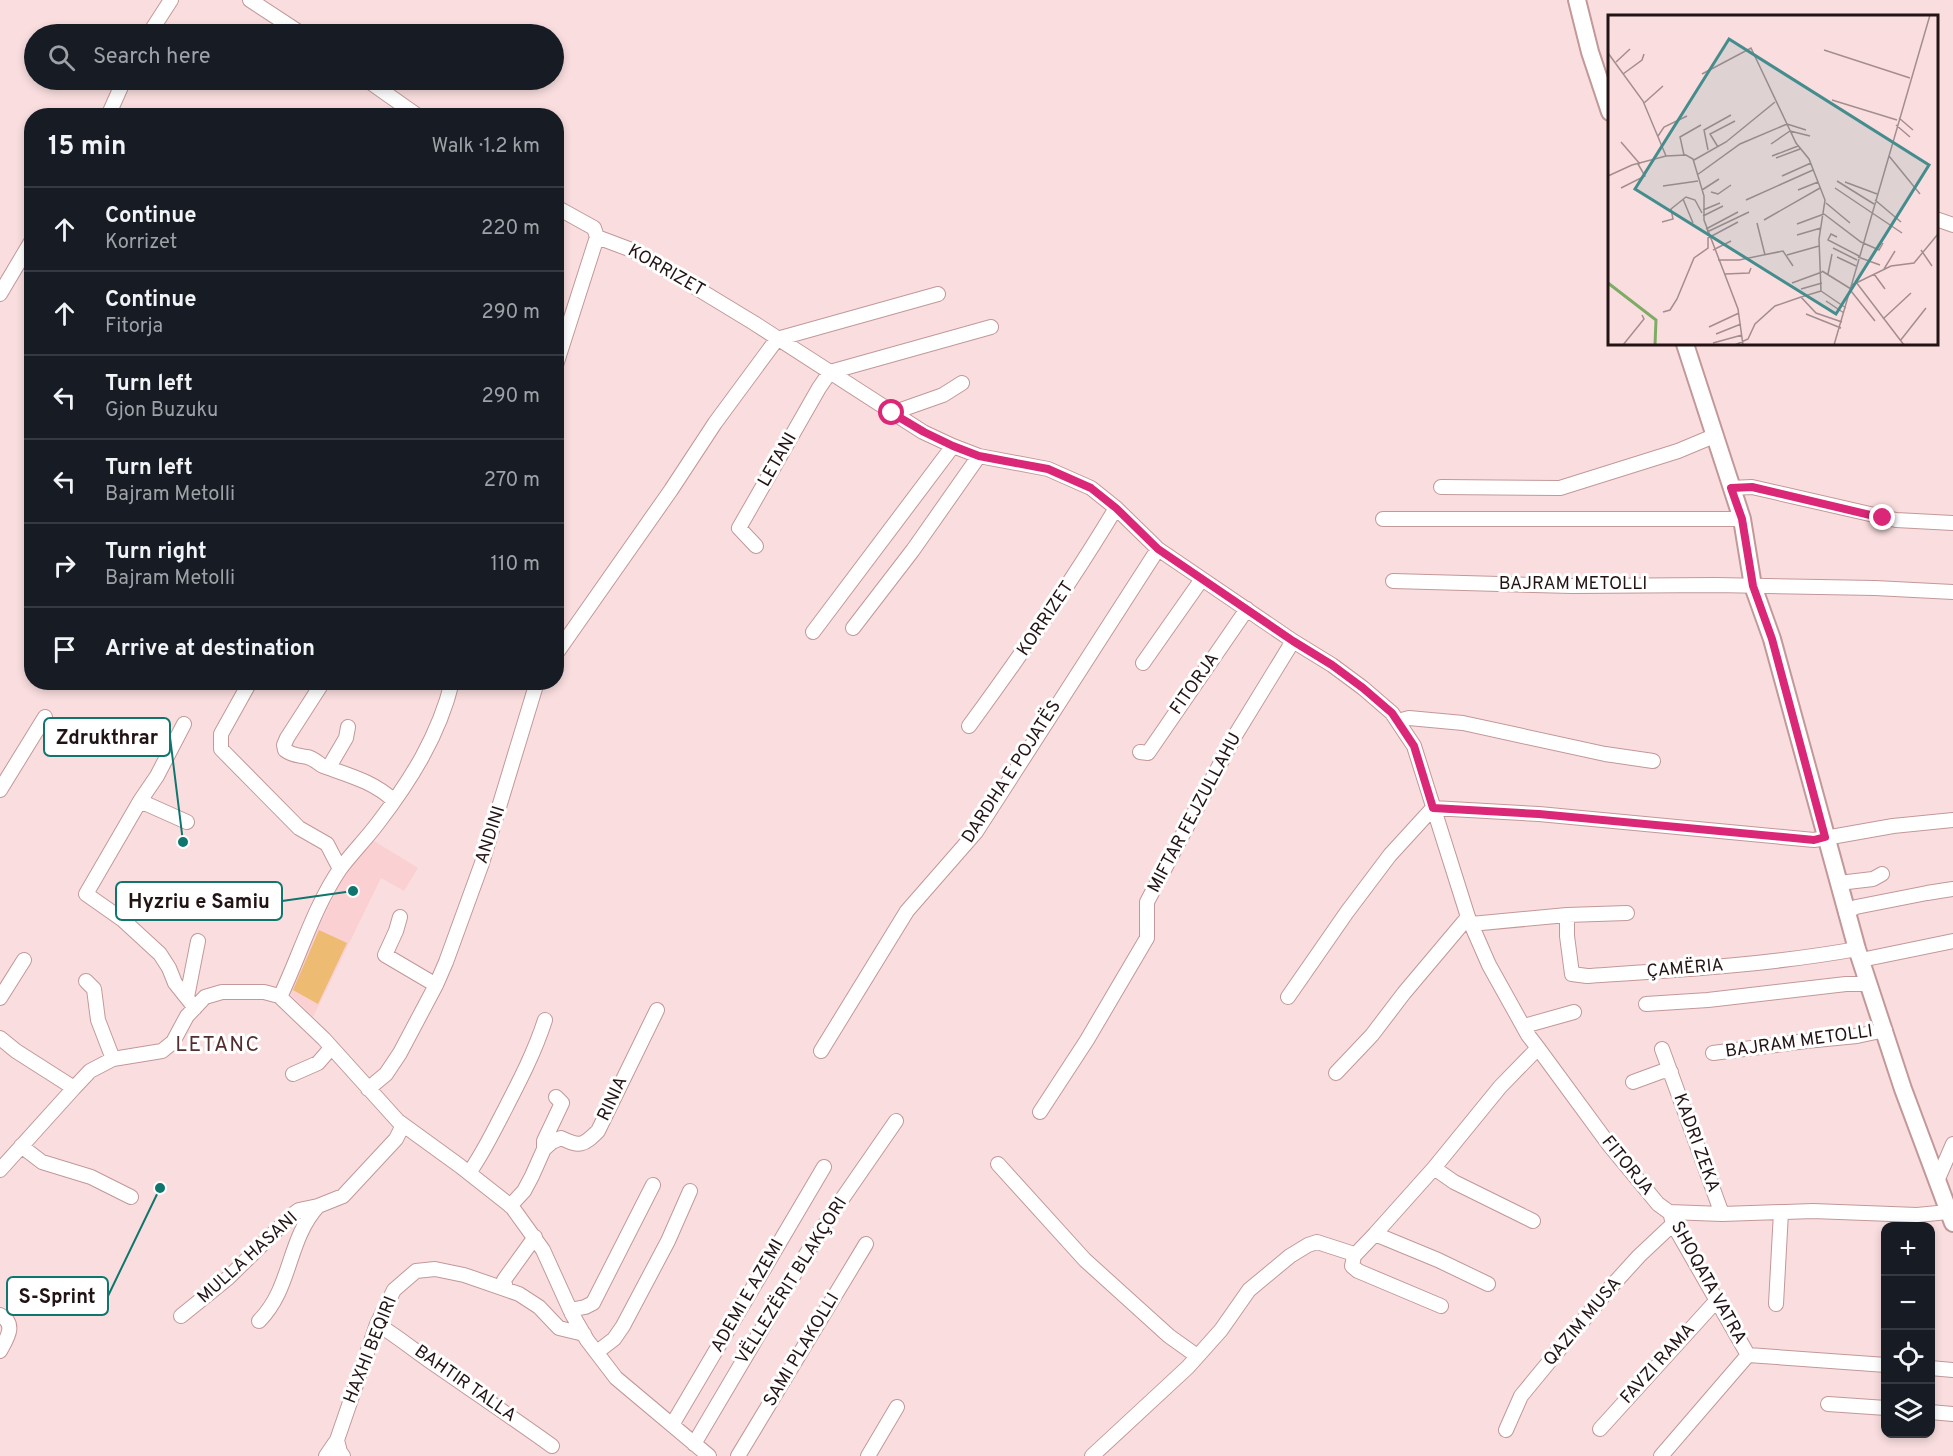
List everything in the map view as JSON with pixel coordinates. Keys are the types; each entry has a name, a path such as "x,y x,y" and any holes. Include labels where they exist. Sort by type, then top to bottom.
{"main road":[{"path":"1577,0 1590,52 1608,106"},
{"name":"BAJRAM METOLLI","path":"1685,345 1742,519 1753,586 1772,639 1846,912 1903,1089 1950,1218"}],"street":[{"path":"155,24 171,0"},
{"path":"250,0 287,24"},
{"path":"112,108 120,90"},
{"path":"381,90 407,108"},
{"name":"KORRIZET","path":"564,211 594,228 597,237 637,252 754,323 924,432 979,456 1048,469 1091,488 1116,508 1158,549"},
{"path":"1938,220 1953,225"},
{"path":"564,340 597,237"},
{"path":"0,294 24,254"},
{"path":"564,643 715,423 777,339 938,294"},
{"path":"830,372 991,327"},
{"name":"LETANI","path":"756,546 739,528 830,372"},
{"path":"892,413 943,395 962,383"},
{"path":"1441,487 1560,488 1678,451 1714,436"},
{"path":"813,632 953,446"},
{"path":"853,628 913,550 979,456"},
{"path":"1731,488 1752,487 1896,520 1953,523"},
{"name":"KORRIZET","path":"969,726 1030,642 1081,566 1116,508"},
{"path":"1383,519 1742,519"},
{"name":"FITORJA","path":"1158,549 1332,665 1392,713 1414,746 1470,921 1489,965 1538,1048 1610,1146 1671,1218 1813,1211 1950,1218"},
{"name":"DARDHA E POJATËS","path":"821,1051 908,911 976,832 1158,549"},
{"path":"1143,663 1202,579"},
{"name":"BAJRAM METOLLI","path":"1393,581 1572,586 1875,588 1953,592"},
{"name":"FITORJA","path":"1140,752 1148,753 1247,609"},
{"name":"MIFTAR FEJZULLAHU","path":"1040,1112 1088,1040 1147,938 1147,903 1236,734 1293,641"},
{"path":"246,690 221,734 221,749 299,828 327,844 340,869"},
{"path":"318,690 287,738 284,745 285,750 291,754 308,757 371,784 385,792 394,801"},
{"path":"280,997 322,901 340,869 378,823 420,763 443,712 450,690"},
{"name":"ANDINI","path":"368,1089 386,1074 400,1053 436,985 482,863 535,690"},
{"path":"0,790 45,717"},
{"path":"1398,721 1409,718 1463,723 1605,754 1653,761"},
{"path":"184,724 157,776 86,894 123,920 160,954 175,983 191,1003"},
{"path":"329,767 346,738 348,727"},
{"path":"140,801 187,822"},
{"path":"1288,997 1390,855 1433,808 1539,814 1814,840 1893,826 1953,820"},
{"path":"1839,883 1872,879 1882,874"},
{"path":"1846,912 1856,907 1953,890"},
{"path":"1336,1073 1372,1035 1404,993 1470,921 1627,913"},
{"name":"ÇAMËRIA","path":"1567,915 1572,974 1576,976 1859,954"},
{"path":"399,917 396,932 385,956 436,985"},
{"path":"1859,954 1953,940"},
{"path":"0,1170 90,1071 113,1059 162,1051 173,1042 187,1016 191,1003 198,941"},
{"path":"0,998 24,960"},
{"path":"86,981 94,989 98,1020 113,1059"},
{"path":"1646,1004 1708,1000 1846,984 1869,984"},
{"path":"191,1003 222,992 264,992 280,997 324,1039 403,1125 510,1206 543,1250 570,1310 584,1334 616,1378 708,1456"},
{"name":"RINIA","path":"544,1149 561,1138 577,1145 585,1143 598,1131 657,1010"},
{"path":"1524,1026 1575,1012"},
{"path":"469,1173 483,1153 521,1078 544,1020"},
{"name":"BAJRAM METOLLI","path":"1713,1053 1857,1036 1884,1029"},
{"path":"0,1038 16,1051 74,1088"},
{"path":"293,1074 318,1063 331,1048"},
{"path":"1441,1306 1358,1271 1352,1266 1354,1256 1434,1168 1500,1087 1538,1048"},
{"name":"KADRI ZEKA","path":"1662,1049 1722,1214"},
{"name":"KADRI ZEKA","path":"1633,1082 1663,1071 1671,1072"},
{"path":"510,1206 524,1191 544,1149 544,1141 562,1102 556,1097"},
{"name":"VËLLEZËRIT BLAKÇORI","path":"694,1444 813,1243 896,1121"},
{"name":"MULLA HASANI","path":"181,1316 228,1278 292,1215 299,1210 318,1206 343,1196 396,1139 403,1125"},
{"path":"1937,1180 1953,1145"},
{"path":"21,1146 42,1162 91,1177 132,1197"},
{"path":"998,1164 1085,1260 1169,1336 1197,1356"},
{"name":"ADEMI E AZEMI","path":"672,1425 824,1167"},
{"path":"1434,1168 1454,1182 1533,1221"},
{"path":"570,1310 593,1303 653,1185"},
{"path":"597,1353 614,1339 623,1326 668,1241 690,1191"},
{"name":"MULLA HASANI","path":"258,1321 274,1303 302,1227 318,1206"},
{"path":"1776,1304 1780,1212"},
{"name":"SHOQATA VATRA","path":"1671,1218 1748,1355"},
{"name":"QAZIM MUSA","path":"1506,1430 1521,1396 1671,1218"},
{"path":"1375,1234 1488,1284"},
{"path":"506,1289 504,1280 535,1238"},
{"path":"1092,1456 1188,1367 1221,1330 1249,1290 1290,1256 1317,1242 1354,1256"},
{"name":"SAMI PLAKOLLI","path":"738,1456 866,1244"},
{"name":"HAXHI BEQIRI","path":"326,1456 337,1440 377,1324 394,1290 416,1271 435,1269 464,1275 506,1289 531,1300 559,1328 584,1334"},
{"name":"FAVZI RAMA","path":"1600,1429 1717,1300"},
{"path":"0,1351 10,1327 4,1313"},
{"name":"BAHTIR TALLA","path":"377,1324 406,1342 552,1446"},
{"path":"1661,1456 1748,1355 1881,1365"},
{"path":"1935,1368 1953,1370"},
{"path":"1828,1404 1881,1408"},
{"path":"868,1456 897,1407"},
{"path":"1935,1412 1953,1414"},
{"path":"337,1440 343,1456"}],"shaded area":[{"path":"371,839 418,868 404,891 381,878 313,1017 288,992 343,876"},
{"path":"319,930 347,943 318,1004 293,990"}],"place":[{"name":"Zdrukthrar","path":"183,842"},
{"name":"Hyzriu e Samiu","path":"353,891"},
{"name":"S-Sprint","path":"160,1188"}],"district":[{"name":"LETANC","path":"218,1045"}],"route":[{"path":"892,413 924,432 979,456 1048,469 1091,488 1116,508 1158,549 1332,665 1392,713 1414,746 1433,808 1539,814 1814,840 1825,837 1772,639 1753,586 1742,519 1731,488 1752,487 1883,518"}]}
